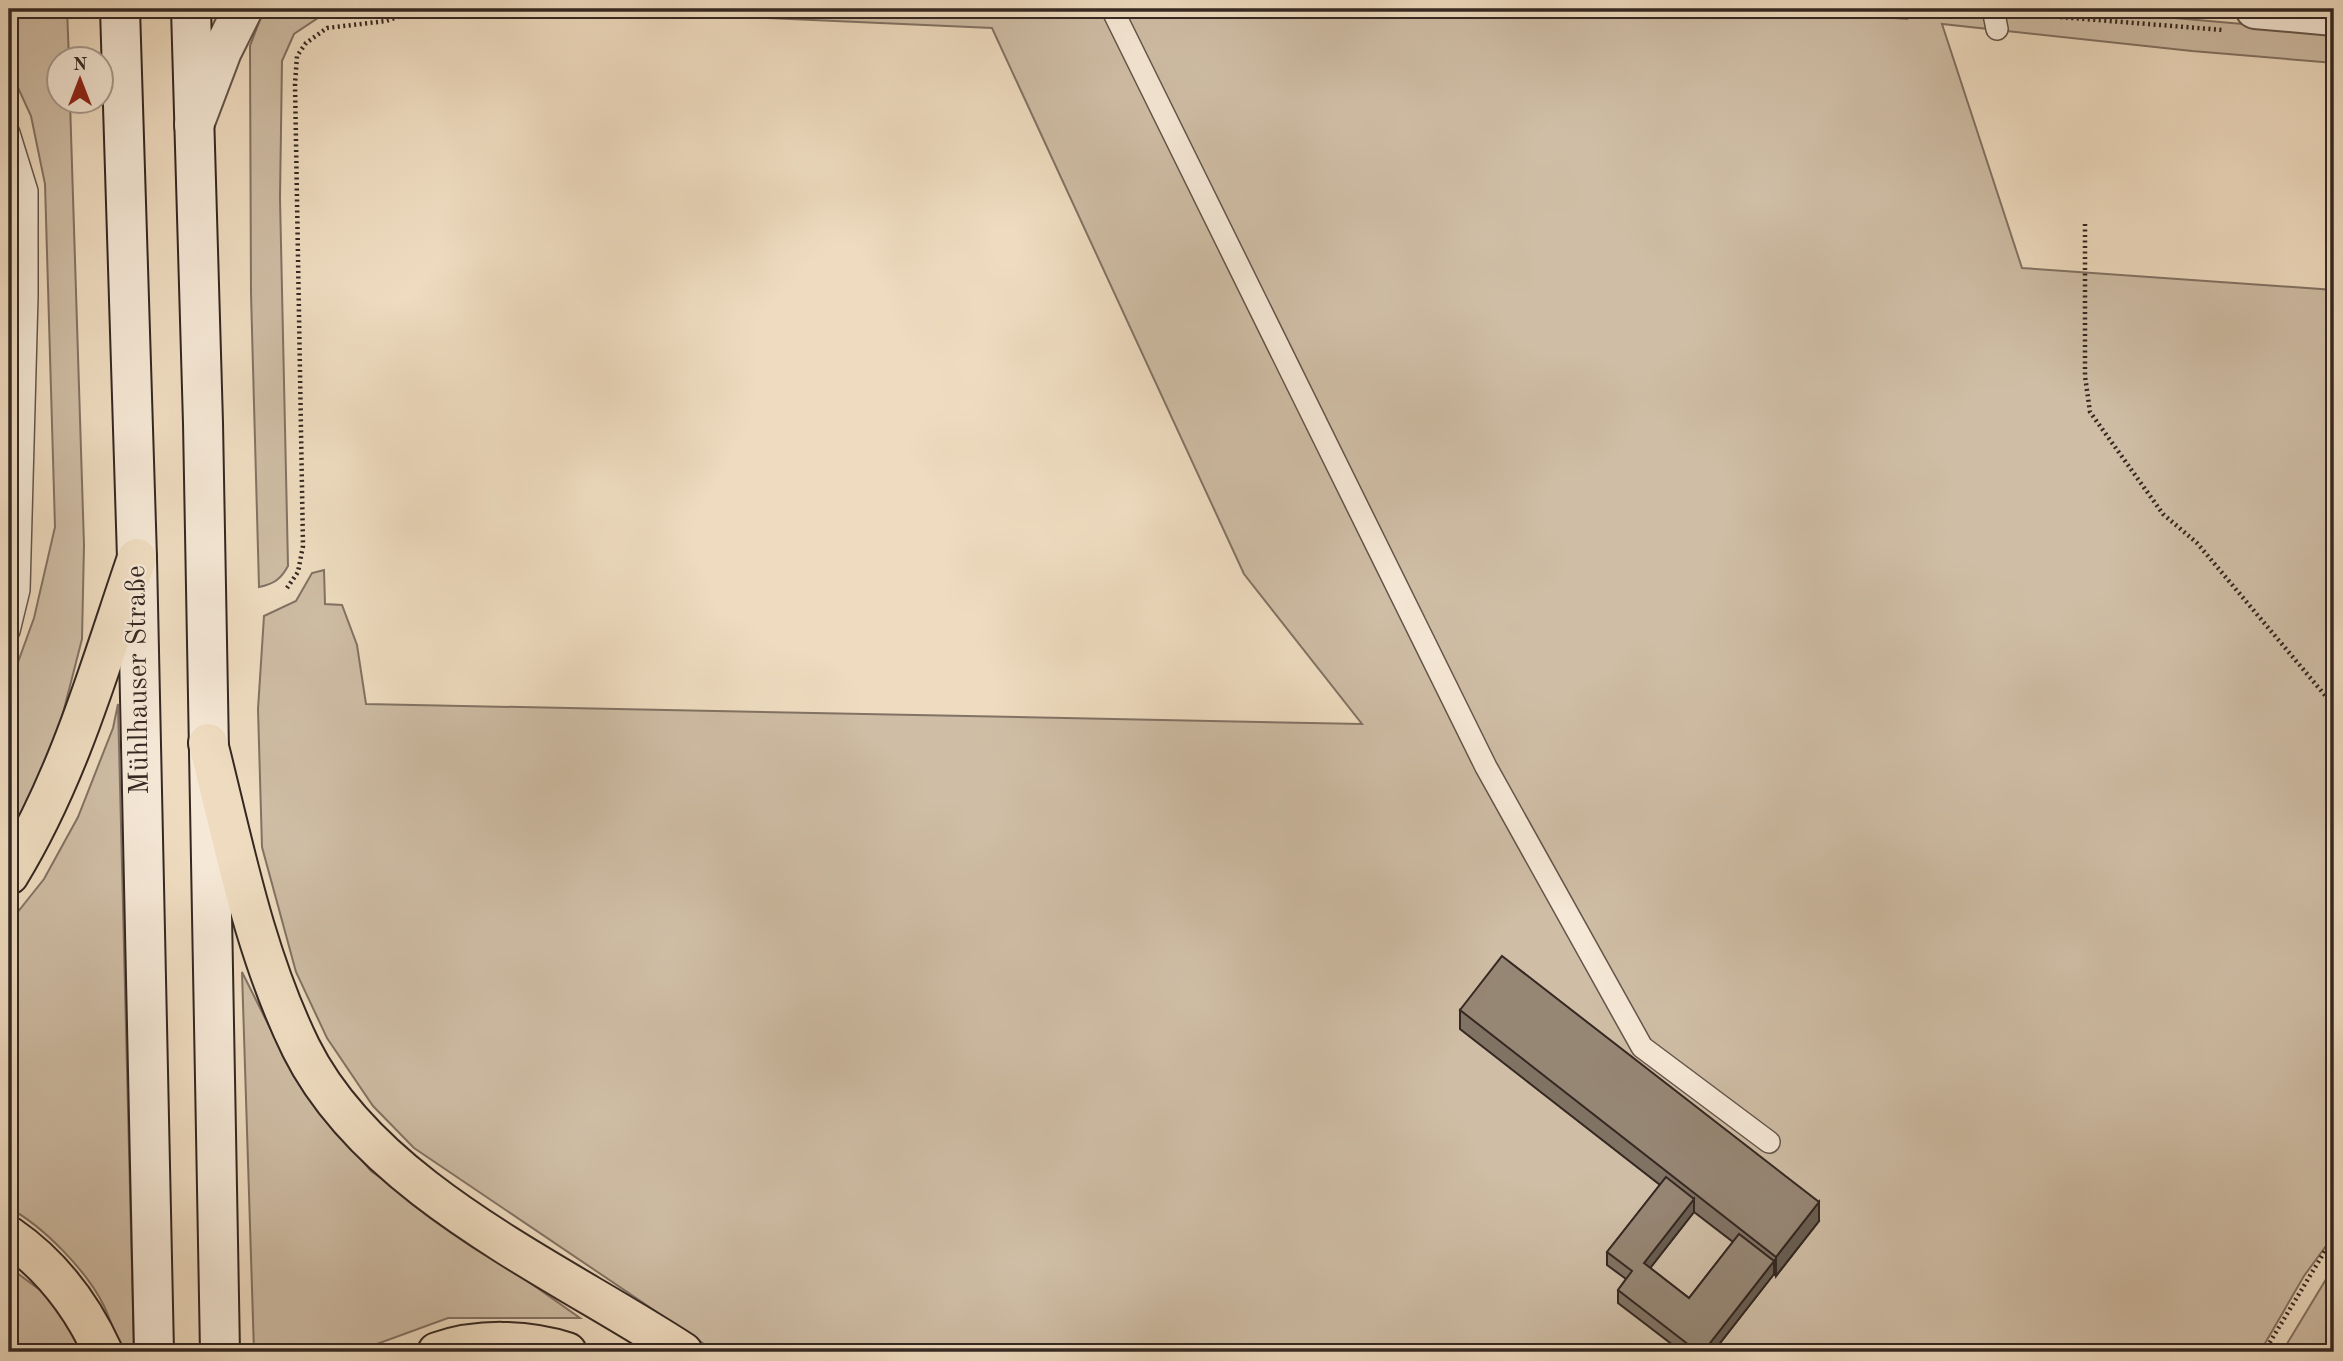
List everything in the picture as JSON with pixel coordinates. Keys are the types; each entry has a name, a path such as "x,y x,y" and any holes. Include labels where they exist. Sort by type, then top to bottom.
{"highway":[{"path":"9,875 49,803 81,723 137,558"},
{"path":"208,743 250,910 275,989 302,1050 339,1106 362,1133 428,1190 496,1238 683,1352"},
{"path":"9,1236 44,1266 71,1295 90,1324 103,1352"},
{"path":"437,1352 482,1342 520,1343 567,1352"}],"main road":[{"name":"Mühlhauser Straße","path":"120,9 137,558 155,1352"},
{"path":"191,9 204,424 220,1352"},
{"path":"194,125 222,51 243,9"},
{"path":"2242,20 2334,16"}],"lane":[{"path":"1112,9 1486,767 1642,1047 1769,1142"},
{"path":"9,133 27,191 27,296 19,590 9,631"}],"path":[{"path":"287,588 298,572 303,547 295,84 297,56 306,43 327,28 386,21 404,15 410,9"},
{"path":"1952,9 1994,17 2242,20"},
{"path":"2085,224 2085,376 2090,412 2163,514 2197,543 2334,706"},
{"path":"2264,1352 2334,1236"}],"shaded area":[{"path":"9,9 67,9 68,46 46,46 46,116 70,116 84,545 82,639 62,717 33,792 9,835 9,687 34,618 55,527 45,184 31,116 9,68"},
{"path":"264,9 367,9 321,16 294,34 282,61 280,198 288,566 276,580 259,587 251,294 250,46"},
{"path":"561,9 1759,9 1907,19 1906,9 2073,9 2334,32 2334,63 2192,51 1942,24 2022,268 2334,290 2334,1235 2304,1276 2260,1352 716,1352 414,1148 373,1106 327,1038 296,972 262,847 258,709 264,616 296,601 312,573 324,570 325,604 342,605 357,645 366,704 1362,724 1244,574 992,28"},
{"path":"118,704 134,1352 122,1352 104,1306 75,1264 36,1226 9,1208 9,923 44,879 78,817 113,728"},
{"path":"242,972 282,1052 315,1105 371,1171 580,1318 448,1318 355,1352 254,1352"},
{"path":"2334,1266 2334,1352 2282,1352"},
{"path":"9,1267 52,1299 83,1352 9,1352"}],"building":[{"path":"1502,956 1819,1202 1776,1257 1460,1010"},
{"path":"1666,1177 1694,1199 1644,1263 1689,1298 1739,1234 1774,1261 1703,1352 1698,1352 1618,1290 1632,1271 1607,1252"}]}
